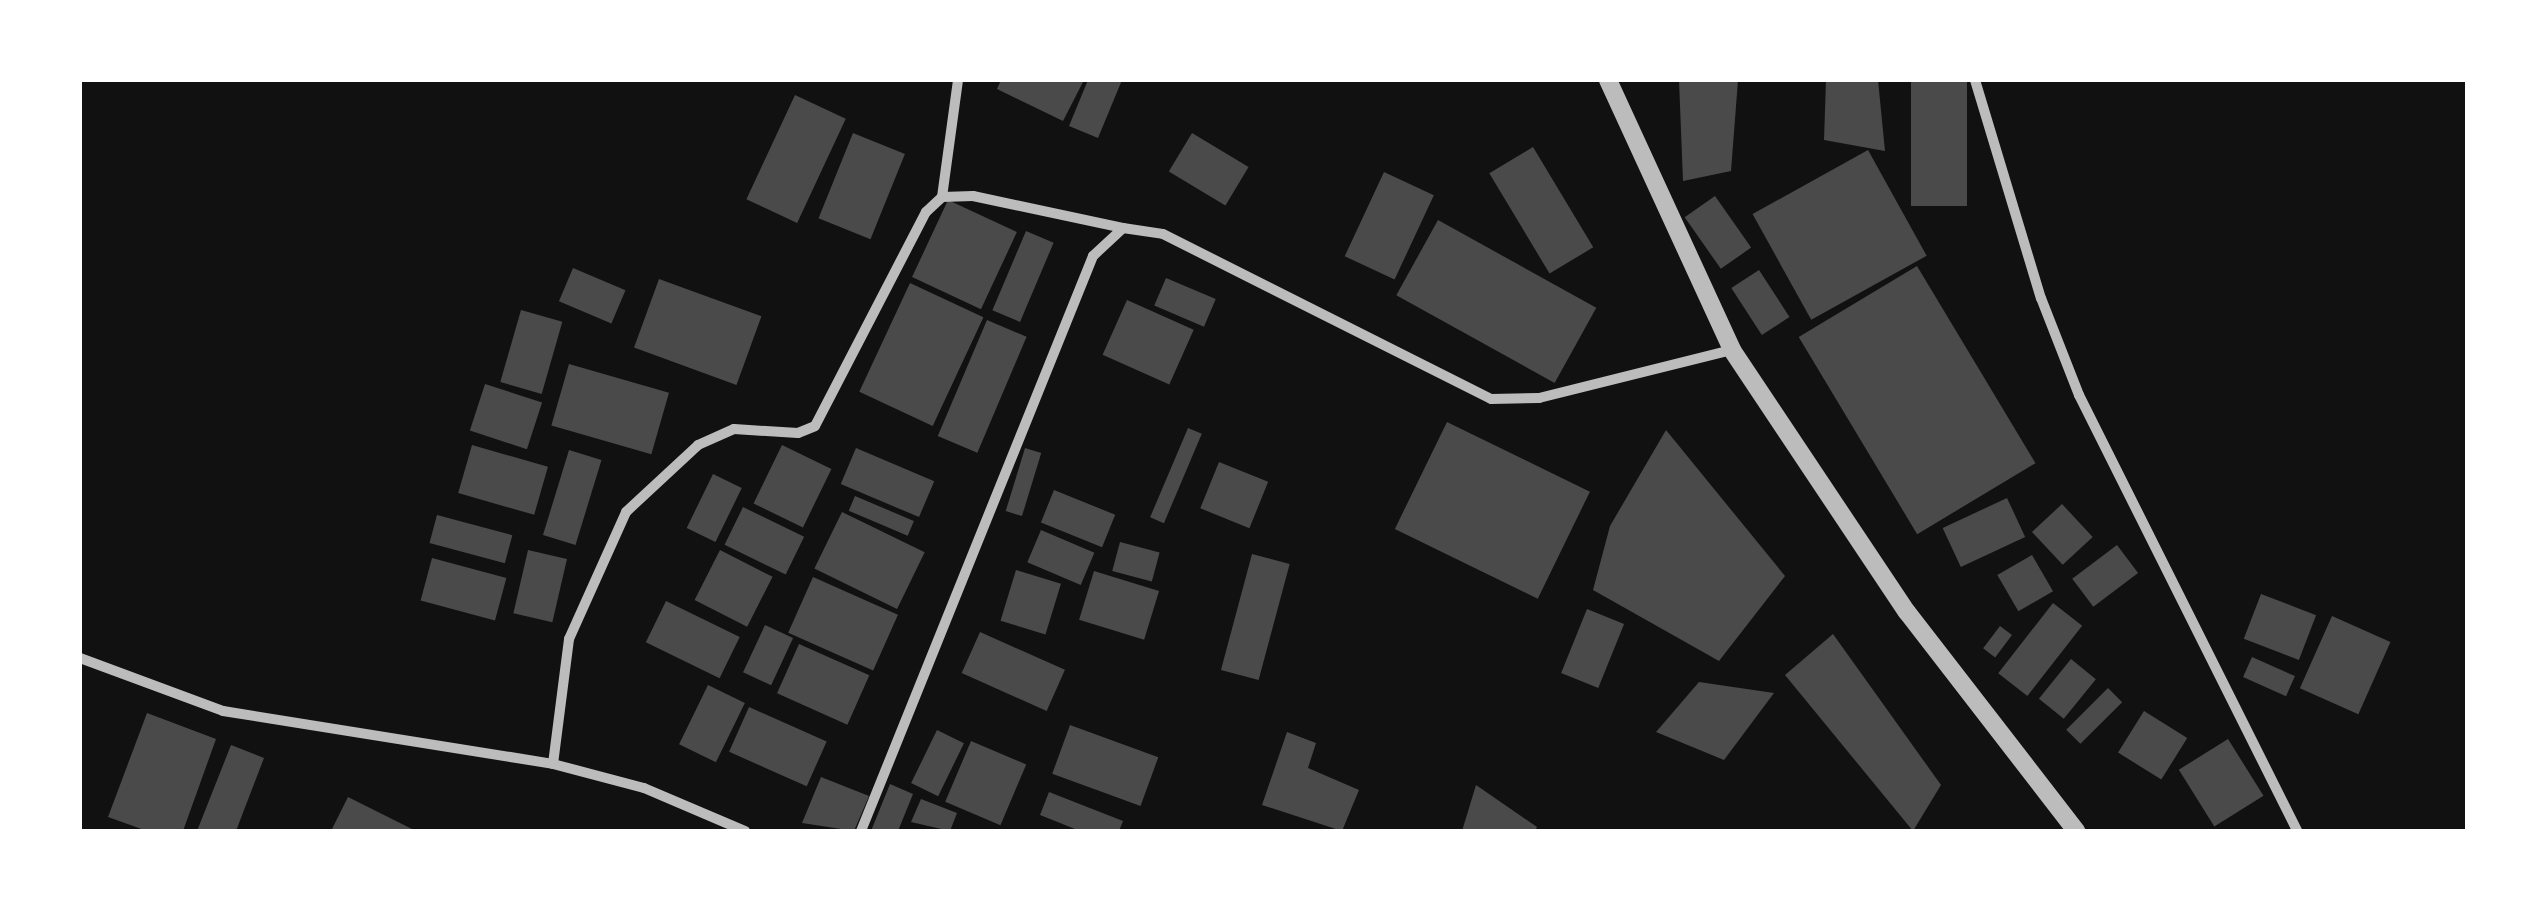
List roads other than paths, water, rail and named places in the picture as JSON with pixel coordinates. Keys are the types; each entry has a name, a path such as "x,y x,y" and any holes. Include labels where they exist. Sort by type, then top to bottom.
{"street":[{"path":"552,764 569,639 626,512 698,445 734,429 798,432 815,426 909,238 942,198 958,80"},
{"path":"1608,80 1732,350 1907,612 2076,831"},
{"path":"1975,80 2041,298 2079,395 2296,831"},
{"path":"942,198 973,196 1163,234 1491,399 1539,398 1732,350"},
{"path":"861,831 1093,256 1123,228"},
{"path":"80,658 257,719 552,764 644,788 745,831"}]}
